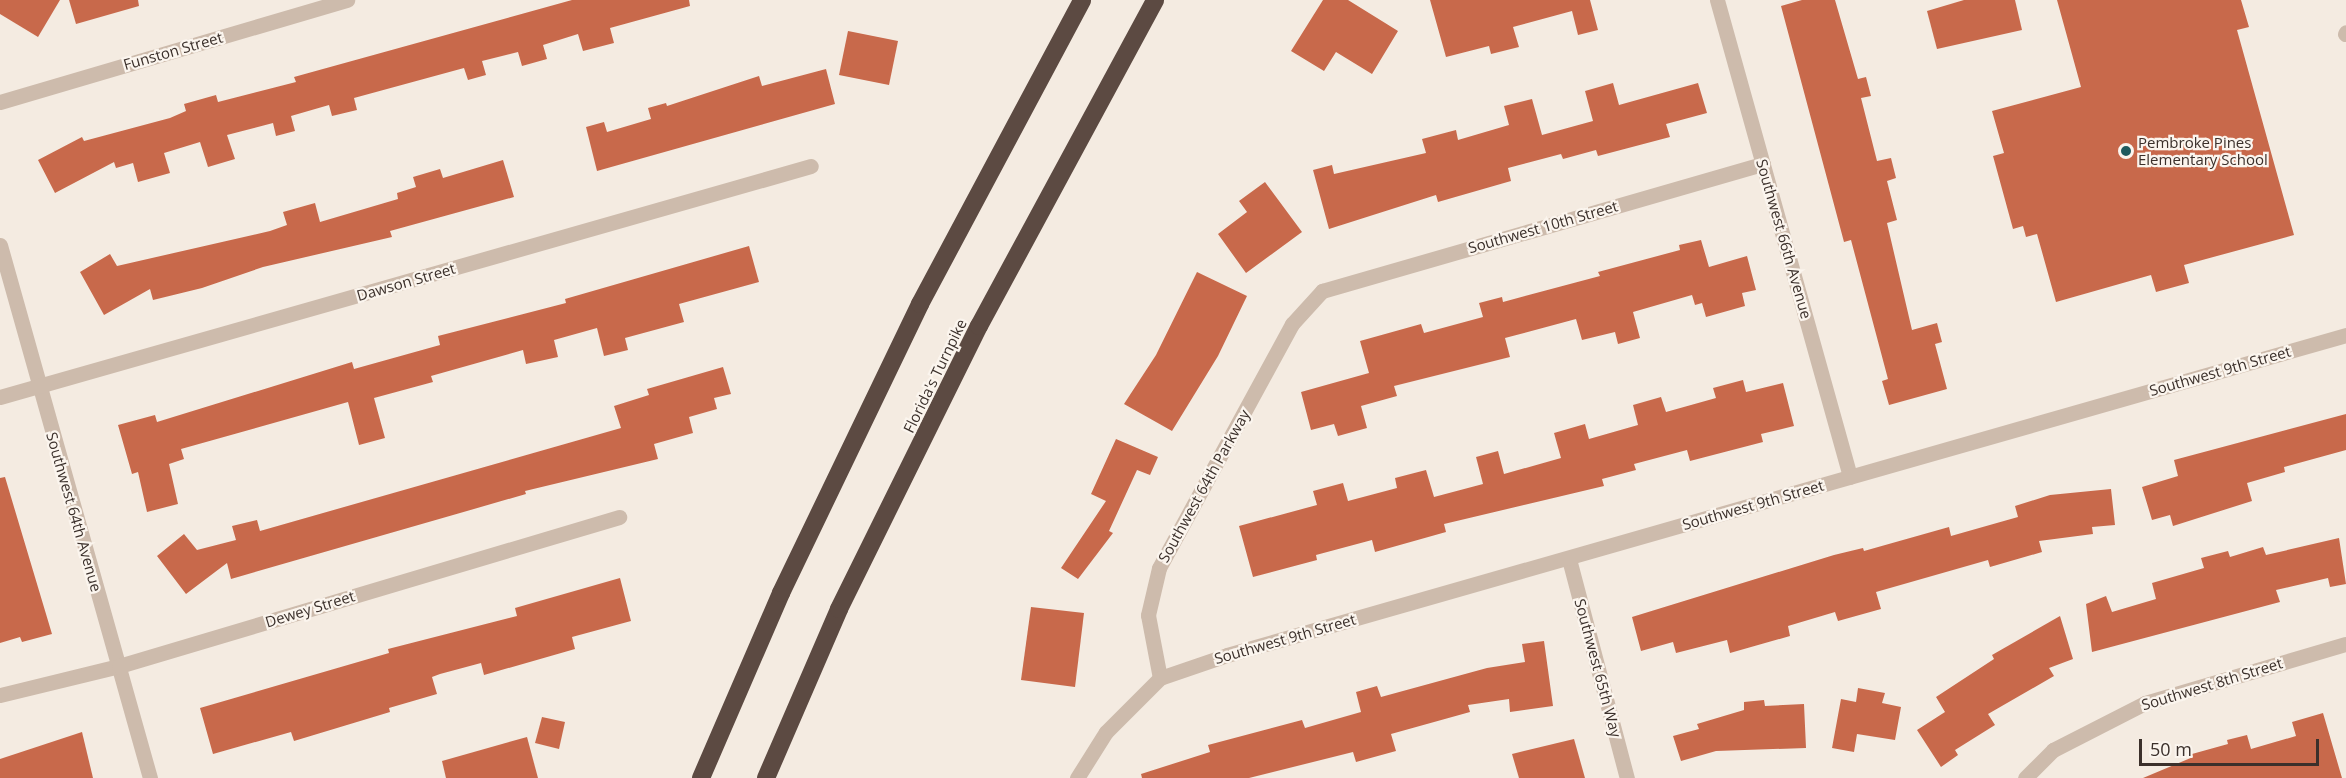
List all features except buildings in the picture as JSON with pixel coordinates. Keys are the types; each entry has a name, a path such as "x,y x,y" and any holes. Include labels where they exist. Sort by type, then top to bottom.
{"highway":[{"path":"701,778 781,592 920,304 1082,0"},
{"name":"Florida's Turnpike","path":"766,778 839,609 979,326 1155,0"}],"street":[{"name":"Funston Street","path":"0,102 347,0"},
{"name":"Southwest 66th Avenue","path":"1717,0 1850,477"},
{"name":"Southwest 10th Street","path":"1322,291 1763,164"},
{"name":"Dawson Street","path":"0,397 811,166"},
{"name":"Southwest 64th Avenue","path":"0,245 38,388 150,778"},
{"name":"Southwest 64th Parkway","path":"1160,678 1148,615 1159,568 1292,324 1322,291"},
{"name":"Southwest 9th Street","path":"1160,678 1227,655 2346,335"},
{"name":"Dewey Street","path":"0,694 119,666 619,517"},
{"name":"Southwest 65th Way","path":"1569,559 1627,778"},
{"name":"Southwest 8th Street","path":"2025,778 2053,750 2145,703 2346,644"},
{"path":"1077,778 1106,732 1160,678"}],"place":[{"name":"Pembroke Pines Elementary School","path":"2126,151"}]}
